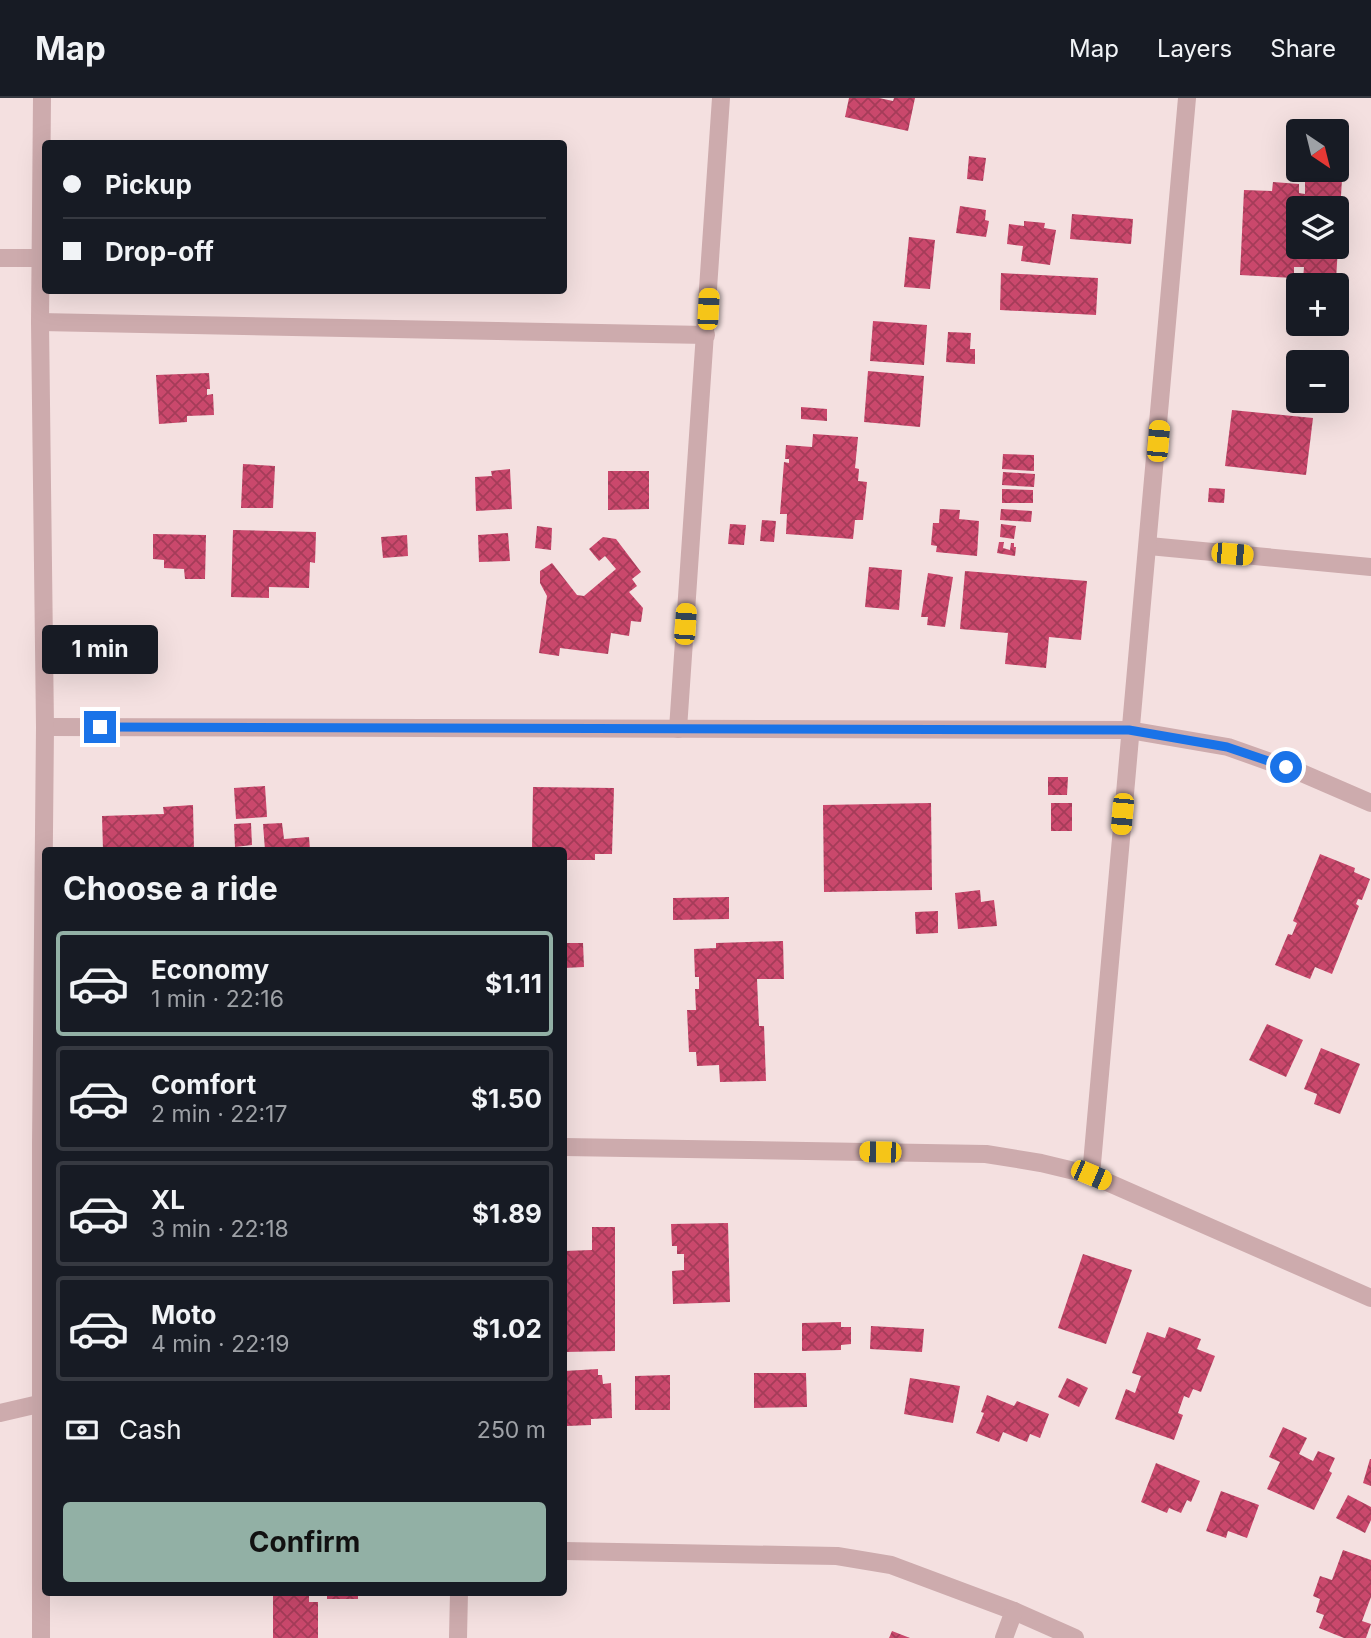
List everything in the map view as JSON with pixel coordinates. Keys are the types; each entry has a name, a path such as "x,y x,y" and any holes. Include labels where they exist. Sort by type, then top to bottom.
{"street":[{"path":"42,98 40,322 44,847"},
{"path":"678,729 721,98"},
{"path":"1091,1175 1187,98"},
{"path":"0,258 41,258"},
{"path":"40,322 706,335"},
{"path":"1149,546 1371,567"},
{"path":"44,727 1129,730 1227,747 1304,774 1371,803"},
{"path":"567,1147 986,1154 1041,1163 1091,1175 1371,1298"},
{"path":"0,1413 42,1403"},
{"path":"41,1638 42,1520"},
{"path":"567,1551 836,1556 891,1565 1014,1611 1075,1638"},
{"path":"458,1638 459,1596"},
{"path":"1004,1638 1014,1611"}],"building":[{"path":"849,98 893,101 894,98 915,98 908,131 845,117"},
{"path":"969,156 986,158 983,181 967,179"},
{"path":"1273,182 1299,184 1299,193 1305,194 1305,182 1342,182 1341,196 1286,196 1286,259 1337,259 1336,273 1304,273 1304,267 1294,267 1294,273 1286,273 1286,278 1240,275 1244,190 1272,191"},
{"path":"960,206 986,210 985,220 989,221 986,237 956,233"},
{"path":"1072,214 1133,219 1131,244 1070,239"},
{"path":"1024,221 1045,223 1044,228 1056,230 1050,265 1021,261 1023,246 1007,244 1009,224 1024,226"},
{"path":"909,237 935,240 930,289 904,287"},
{"path":"1001,273 1098,278 1096,315 1000,310"},
{"path":"873,321 927,325 924,365 870,361"},
{"path":"948,332 971,333 970,349 975,349 975,364 946,362"},
{"path":"868,371 924,376 920,427 864,422"},
{"path":"209,373 210,389 207,389 207,395 213,394 214,415 187,416 187,422 159,424 156,375"},
{"path":"801,407 827,409 827,421 801,419"},
{"path":"1232,410 1313,418 1306,475 1225,466"},
{"path":"813,434 858,437 855,468 859,469 858,481 867,482 863,520 855,520 853,539 786,534 787,514 780,514 784,462 789,463 789,459 785,459 786,445 812,447"},
{"path":"1003,454 1034,455 1034,471 1002,469"},
{"path":"243,464 275,466 273,508 241,508"},
{"path":"510,469 512,509 476,511 475,477 492,476 491,471"},
{"path":"608,471 649,471 649,509 608,510"},
{"path":"1003,472 1035,474 1034,487 1002,485"},
{"path":"1209,488 1225,489 1224,503 1208,502"},
{"path":"1002,489 1033,490 1033,503 1002,503"},
{"path":"940,509 960,510 959,519 979,521 977,556 936,552 937,546 931,545 933,523 939,523"},
{"path":"1001,509 1032,511 1031,522 1000,520"},
{"path":"762,520 776,521 774,542 760,541"},
{"path":"730,524 746,525 744,545 728,544"},
{"path":"1001,524 1016,526 1014,539 1000,537"},
{"path":"537,526 552,528 551,550 535,548"},
{"path":"233,530 316,532 315,563 310,562 309,588 269,587 269,598 231,597"},
{"path":"508,533 510,561 479,562 478,535"},
{"path":"153,534 206,535 205,579 185,579 184,569 164,568 164,560 153,559"},
{"path":"407,535 408,556 383,558 381,537"},
{"path":"603,537 616,539 641,572 632,579 637,586 629,592 643,608 641,622 631,621 629,636 611,633 608,654 560,648 559,656 539,653 547,596 540,583 540,571 552,563 577,595 584,596 616,569 605,556 599,561 589,549"},
{"path":"999,542 1004,542 1003,548 1010,550 1011,543 1014,543 1015,556 997,553"},
{"path":"869,567 902,570 899,610 865,607"},
{"path":"965,571 1087,581 1081,640 1049,637 1046,668 1005,664 1008,633 960,629"},
{"path":"928,573 953,577 945,627 927,625 928,617 921,617"},
{"path":"1048,777 1068,777 1067,795 1048,795"},
{"path":"265,786 267,817 236,819 234,788"},
{"path":"533,787 614,788 612,854 595,854 595,860 567,860 567,847 532,847"},
{"path":"931,803 932,890 824,892 823,805"},
{"path":"1051,803 1072,803 1072,831 1051,831"},
{"path":"193,805 194,847 103,847 102,816 164,814 163,807"},
{"path":"251,823 252,845 235,847 234,824"},
{"path":"282,823 284,839 309,837 310,847 265,847 263,824"},
{"path":"1320,854 1355,868 1354,872 1370,879 1362,900 1358,899 1356,904 1359,906 1332,974 1315,967 1310,979 1275,965 1288,934 1292,935 1297,923 1293,921"},
{"path":"980,890 981,902 994,900 997,926 958,929 955,893"},
{"path":"729,897 729,919 673,920 673,898"},
{"path":"938,911 938,933 916,934 915,912"},
{"path":"783,941 784,979 757,979 759,1026 764,1026 766,1081 720,1082 719,1065 697,1066 696,1052 689,1052 687,1010 696,1010 695,989 699,989 699,977 695,977 694,949 716,948 716,943"},
{"path":"567,943 583,943 584,967 567,968"},
{"path":"1267,1024 1303,1040 1286,1077 1249,1060"},
{"path":"1321,1048 1360,1064 1340,1114 1314,1104 1317,1094 1304,1089"},
{"path":"728,1223 730,1302 673,1304 672,1271 684,1270 684,1254 677,1254 677,1246 672,1246 671,1224"},
{"path":"592,1227 615,1227 615,1351 567,1352 567,1251 592,1250"},
{"path":"1083,1254 1132,1270 1106,1344 1058,1328"},
{"path":"841,1322 841,1327 851,1327 851,1344 841,1345 841,1350 802,1351 802,1323"},
{"path":"871,1326 924,1329 922,1352 870,1349"},
{"path":"1169,1327 1201,1339 1197,1349 1215,1356 1201,1392 1193,1389 1189,1398 1184,1396 1178,1413 1183,1415 1174,1440 1115,1419 1126,1389 1135,1393 1141,1376 1132,1373 1147,1332 1165,1338"},
{"path":"598,1369 603,1384 611,1383 612,1418 591,1419 591,1425 567,1426 567,1371"},
{"path":"754,1373 806,1373 807,1407 754,1408"},
{"path":"670,1375 670,1410 635,1410 635,1376"},
{"path":"910,1378 960,1386 953,1423 904,1414"},
{"path":"1067,1378 1088,1388 1079,1407 1058,1397"},
{"path":"987,1395 1014,1406 1017,1401 1049,1414 1040,1438 1030,1434 1027,1442 1003,1432 999,1442 976,1433 984,1413 981,1412"},
{"path":"1283,1427 1307,1438 1299,1454 1313,1461 1318,1451 1335,1458 1329,1471 1332,1473 1314,1510 1267,1489 1280,1462 1269,1457"},
{"path":"1371,1459 1371,1486 1363,1483"},
{"path":"1156,1463 1200,1481 1191,1502 1187,1500 1181,1513 1169,1508 1167,1513 1141,1502"},
{"path":"1221,1491 1259,1505 1247,1538 1228,1531 1226,1538 1206,1531"},
{"path":"1348,1495 1371,1507 1371,1520 1365,1533 1336,1518"},
{"path":"1343,1550 1371,1560 1371,1597 1362,1621 1371,1624 1366,1638 1344,1638 1319,1628 1324,1615 1316,1612 1320,1599 1313,1596 1320,1576 1332,1580"},
{"path":"273,1596 309,1596 309,1602 318,1602 318,1638 273,1638"},
{"path":"327,1596 358,1596 358,1599 327,1599"},
{"path":"892,1631 910,1638 889,1638"}],"route":[{"path":"100,727 1129,730 1227,747 1286,767"}]}
